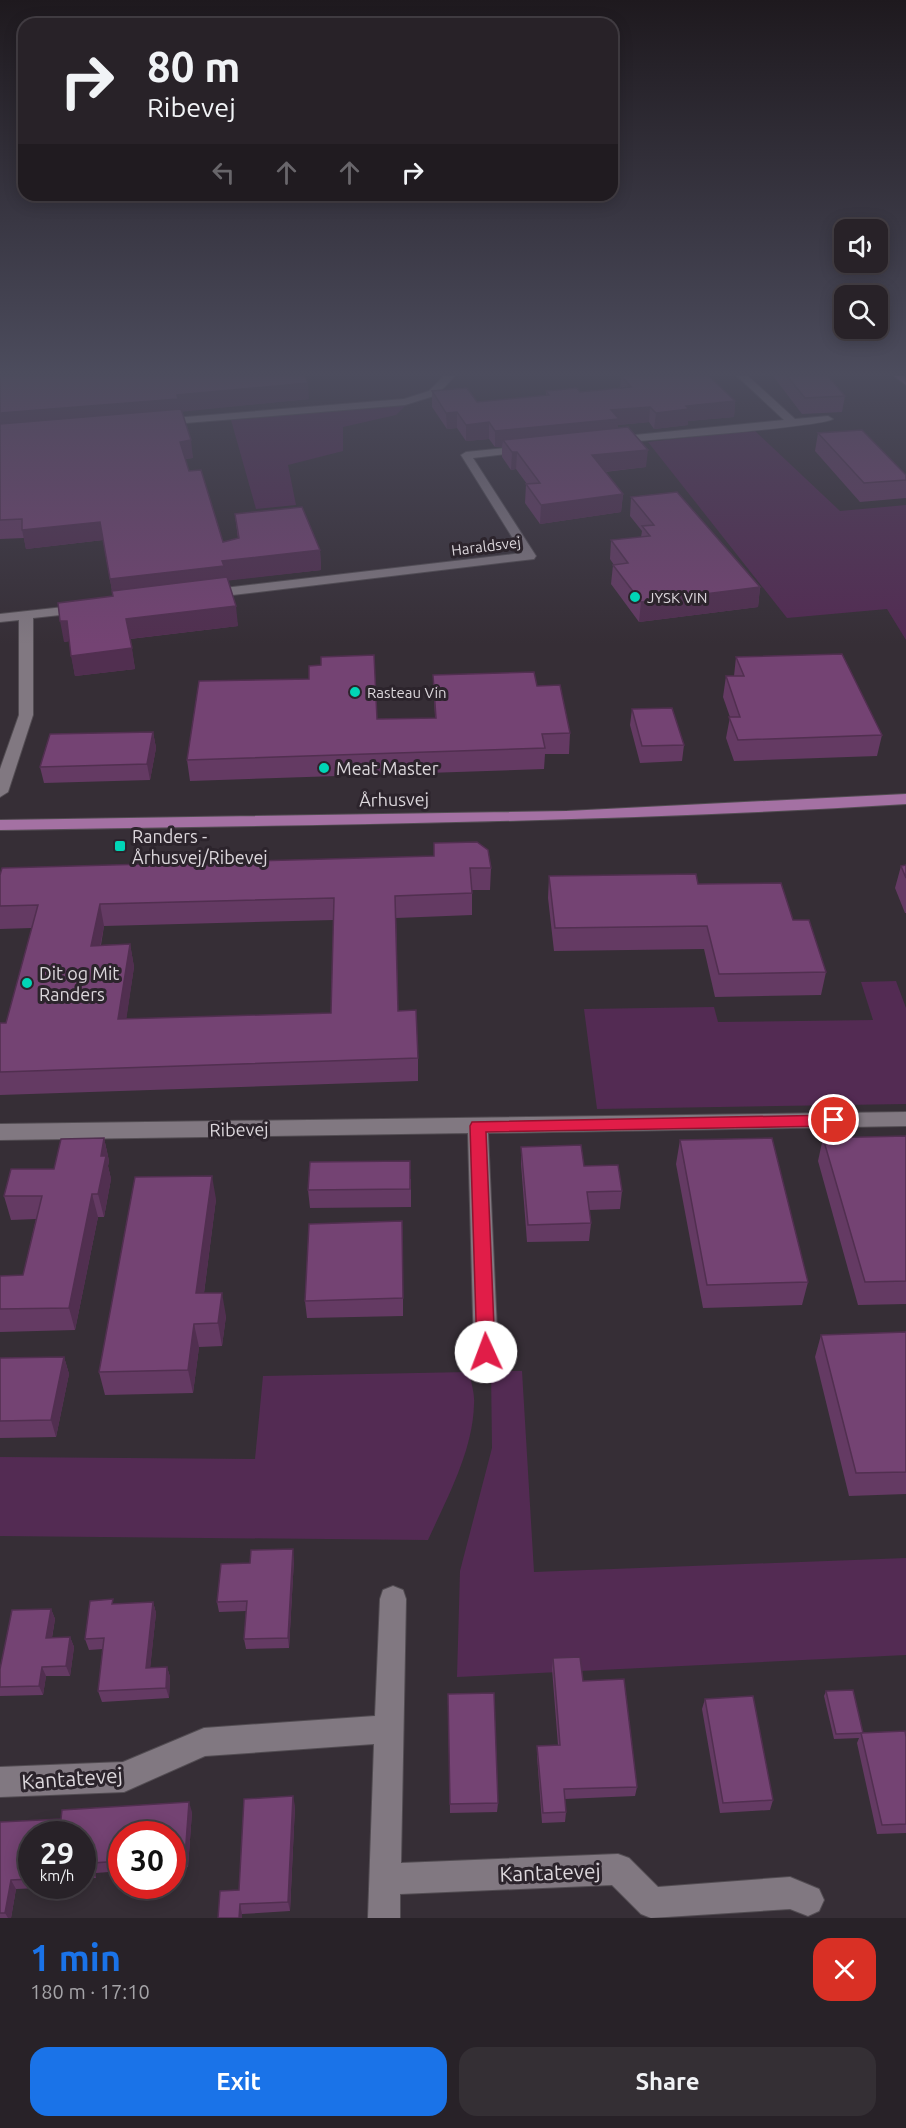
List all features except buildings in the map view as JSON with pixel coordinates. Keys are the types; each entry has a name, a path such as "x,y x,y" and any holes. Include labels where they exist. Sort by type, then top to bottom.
{"main road":[{"name":"Århusvej","path":"0,825 356,819 789,807 906,799"},
{"name":"Århusvej","path":"789,807 906,810"}],"street":[{"name":"Haraldsvej","path":"192,596 530,556 473,466"},
{"path":"0,618 97,607"},
{"path":"0,792 26,715 26,615"},
{"name":"Ribevej","path":"0,1132 906,1119"},
{"path":"478,1126 486,1352"},
{"path":"384,1918 393,1599"},
{"name":"Kantatevej","path":"0,1782 124,1777 204,1742 389,1729"},
{"name":"Kantatevej","path":"385,1880 618,1869 652,1903 790,1893 808,1900"}],"shaded area":[{"path":"244,466 288,466 296,505 256,509"},
{"path":"667,466 792,466 840,511 906,505 906,640 887,609 787,618"},
{"path":"896,981 906,1008 906,1104 597,1109 584,1009 714,1007 718,1022 873,1020 861,982"},
{"path":"491,1371 522,1371 534,1572 906,1558 906,1655 457,1677 460,1571 492,1448"},
{"path":"469,1372 474,1400 473,1422 469,1439 458,1474 428,1540 0,1536 0,1457 255,1459 263,1376"}],"place":[{"name":"JYSK VIN","path":"635,597"},
{"name":"Rasteau Vin","path":"355,692"},
{"name":"Meat Master","path":"324,768"},
{"name":"Randers - Århusvej/Ribevej","path":"120,846"},
{"name":"Dit og Mit Randers","path":"27,983"}],"route":[{"path":"486,1352 478,1126 834,1120"}]}
